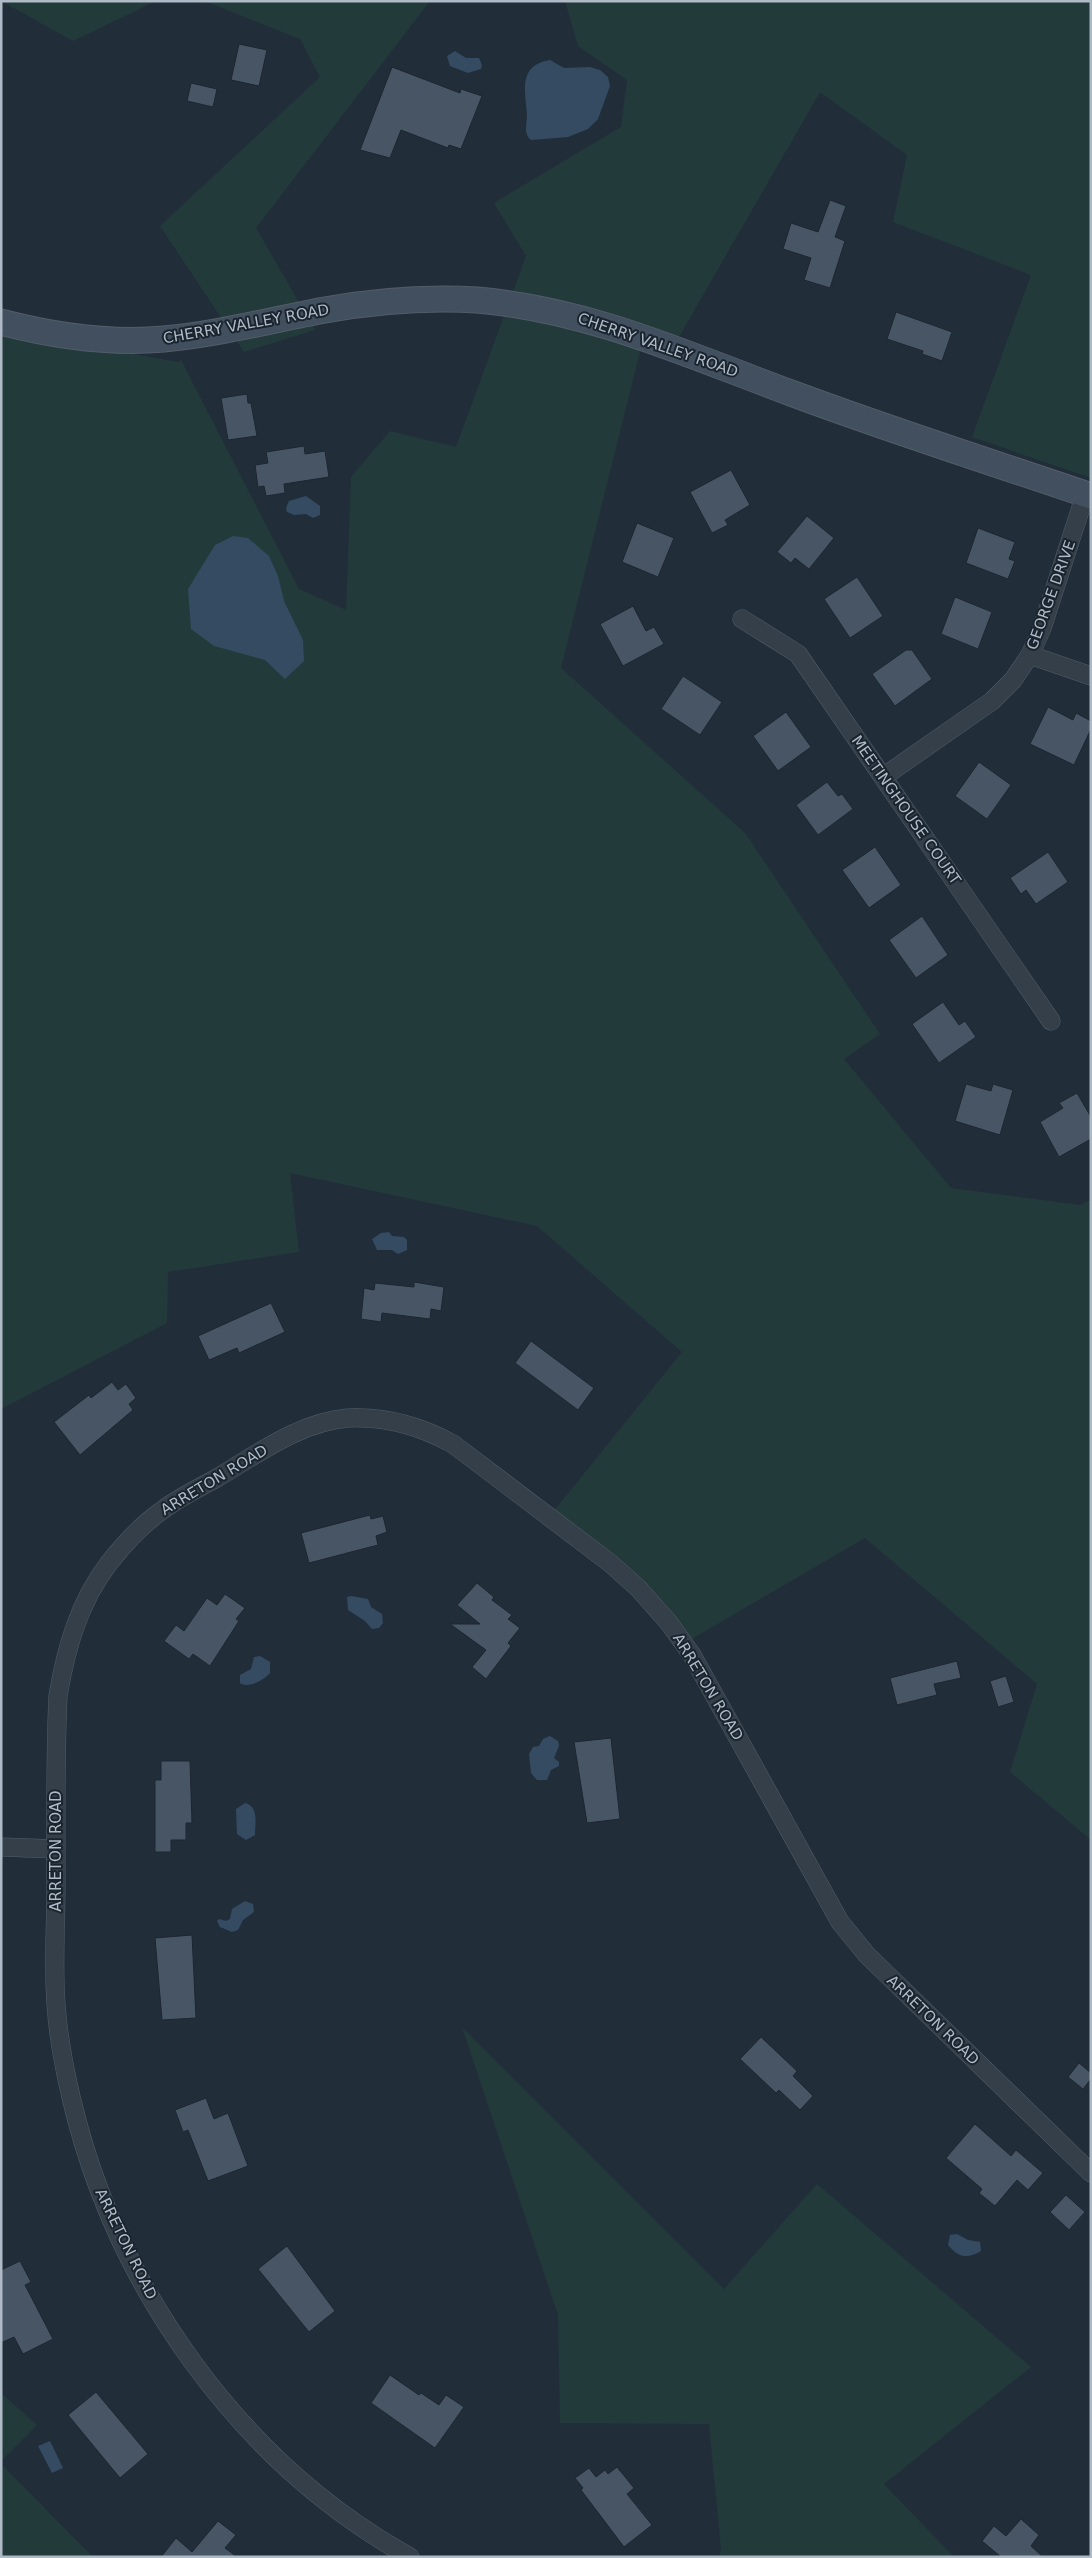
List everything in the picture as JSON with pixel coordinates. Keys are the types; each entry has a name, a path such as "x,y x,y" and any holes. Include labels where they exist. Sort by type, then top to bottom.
{"street":[{"name":"CHERRY VALLEY ROAD","path":"1,322 32,330 85,339 133,340 198,335 324,310 387,302 454,299 528,306 562,312 627,331 861,419 1088,495"},
{"name":"GEORGE DRIVE","path":"883,777 992,701 1013,680 1030,655 1042,628 1088,495"},
{"name":"MEETINGHOUSE COURT","path":"742,619 798,654 1051,1021"},
{"path":"1030,655 1091,676"},
{"name":"ARRETON ROAD","path":"410,2557 354,2520 314,2490 276,2457 233,2412 174,2336 134,2268 112,2222 94,2175 78,2128 64,2066 56,2004 58,1696 64,1659 77,1620 91,1591 108,1564 132,1536 160,1511 290,1435 319,1424 347,1418 372,1418 401,1422 428,1431 453,1444 610,1563 639,1589 669,1623 692,1655 840,1922 867,1955 1091,2173"},
{"path":"1,1847 56,1849"}],"green space":[{"path":"1,1 156,1 73,41"},
{"path":"204,1 430,1 256,228 315,330 244,352 160,226 320,77 300,39"},
{"path":"565,1 1091,1 1091,478 972,437 1031,275 893,222 907,155 820,92 668,356 641,348 561,668 745,833 880,1034 844,1059 951,1188 1080,1205 1091,1200 1091,1840 1010,1772 1037,1684 865,1538 683,1644 549,1517 682,1352 537,1226 290,1173 299,1252 168,1272 167,1323 1,1409 1,331 179,362 181,360 299,589 346,610 351,477 390,431 456,447 526,256 494,203 621,127 627,80 578,46"},
{"path":"462,2027 724,2289 817,2184 1031,2367 884,2484 954,2557 719,2557 721,2549 709,2424 560,2423 558,2315"},
{"path":"1,2393 37,2425 1,2461"},
{"path":"1,2464 93,2557 1,2557"}],"water":[{"path":"455,51 466,58 479,58 482,65 481,69 468,73 450,66 447,56"},
{"path":"550,60 564,68 590,67 600,70 608,77 610,86 598,119 588,129 568,137 531,140 526,131 526,80 528,73 533,67"},
{"path":"306,496 320,506 320,515 313,518 306,514 294,515 287,512 286,508 289,501"},
{"path":"233,536 248,538 269,556 278,576 284,601 303,640 304,661 285,679 265,660 214,646 191,629 188,589 215,545"},
{"path":"389,1232 392,1236 404,1237 407,1240 407,1250 398,1254 392,1250 377,1250 372,1239 381,1233"},
{"path":"347,1597 368,1599 371,1607 382,1614 383,1623 379,1628 372,1629 365,1621 348,1610"},
{"path":"260,1656 270,1662 270,1673 260,1681 243,1685 240,1683 240,1675 251,1669 254,1657"},
{"path":"550,1736 558,1741 559,1746 554,1758 559,1762 559,1766 551,1770 547,1780 537,1780 531,1773 529,1754 533,1747 539,1746 543,1739"},
{"path":"245,1803 252,1808 256,1821 255,1835 246,1840 237,1834 236,1809"},
{"path":"245,1901 253,1904 254,1912 243,1920 238,1930 232,1932 220,1927 217,1921 219,1919 226,1921 230,1919 232,1909"},
{"path":"957,2234 968,2240 980,2242 981,2251 967,2256 956,2253 948,2245 950,2235"},
{"path":"50,2441 63,2468 52,2473 38,2446"}],"building":[{"path":"239,44 267,50 259,86 231,80"},
{"path":"392,67 460,93 461,89 482,96 461,149 449,145 448,148 401,130 390,158 360,150"},
{"path":"191,83 217,89 213,107 187,101"},
{"path":"830,200 846,206 835,237 845,241 830,288 804,280 811,258 783,249 791,223 818,232"},
{"path":"896,312 952,332 942,361 922,354 923,351 887,339"},
{"path":"247,394 248,403 251,403 257,436 228,440 221,398"},
{"path":"304,446 305,454 325,451 329,477 284,484 285,493 266,496 264,486 258,487 255,465 268,463 266,452"},
{"path":"731,470 750,505 725,520 728,525 712,533 690,492"},
{"path":"807,516 834,538 809,569 795,558 791,563 777,552"},
{"path":"637,523 674,538 658,577 622,562"},
{"path":"978,528 1015,542 1009,559 1015,561 1008,579 966,563"},
{"path":"857,577 883,616 850,638 824,599"},
{"path":"955,597 992,612 978,649 941,634"},
{"path":"633,606 646,631 654,627 664,644 623,666 600,624"},
{"path":"906,650 912,650 932,679 895,706 872,674"},
{"path":"683,676 722,702 700,735 661,709"},
{"path":"1048,707 1073,720 1076,713 1091,721 1091,729 1074,765 1030,744"},
{"path":"786,712 811,747 778,771 753,736"},
{"path":"979,762 1011,785 987,819 955,796"},
{"path":"827,782 838,796 842,794 853,809 818,835 796,805"},
{"path":"875,847 901,885 869,908 842,870"},
{"path":"1048,852 1068,882 1036,904 1026,890 1021,894 1010,878"},
{"path":"922,916 948,955 916,978 889,940"},
{"path":"943,1002 959,1025 965,1021 976,1037 939,1063 912,1024"},
{"path":"966,1084 991,1091 993,1084 1013,1090 1000,1135 955,1121"},
{"path":"1077,1093 1091,1117 1091,1139 1059,1157 1040,1122 1063,1108 1059,1103"},
{"path":"414,1282 444,1287 441,1311 431,1309 430,1319 382,1313 381,1322 361,1319 364,1288 374,1290 375,1283 414,1287"},
{"path":"271,1303 285,1332 239,1353 237,1348 209,1360 198,1336"},
{"path":"531,1341 594,1388 578,1410 515,1363"},
{"path":"112,1382 118,1390 126,1384 136,1398 129,1404 133,1410 80,1455 54,1422 89,1395 91,1398"},
{"path":"370,1515 371,1519 383,1516 387,1532 376,1536 378,1545 309,1563 301,1533"},
{"path":"477,1583 494,1597 492,1600 512,1615 508,1619 520,1628 508,1643 511,1646 486,1679 472,1667 486,1650 450,1624 480,1624 457,1605"},
{"path":"225,1594 245,1608 236,1619 239,1621 210,1666 193,1654 189,1659 164,1641 176,1625 184,1631 207,1598 217,1605"},
{"path":"957,1661 961,1678 934,1684 937,1695 897,1705 890,1678"},
{"path":"1006,1676 1014,1702 998,1707 990,1681"},
{"path":"611,1738 620,1819 587,1823 574,1742"},
{"path":"161,1761 190,1761 192,1823 186,1823 186,1840 171,1840 171,1852 155,1852 155,1780 161,1780"},
{"path":"192,1935 196,2018 162,2020 155,1938"},
{"path":"761,2037 797,2071 793,2076 813,2096 800,2110 779,2090 776,2093 740,2059"},
{"path":"1079,2063 1091,2073 1091,2079 1083,2089 1068,2077"},
{"path":"206,2098 214,2119 228,2113 248,2166 208,2181 188,2130 183,2132 175,2110"},
{"path":"975,2124 1011,2156 1016,2150 1043,2173 1028,2190 1017,2180 995,2206 979,2193 982,2189 946,2158"},
{"path":"1066,2195 1085,2212 1069,2230 1050,2212"},
{"path":"287,2246 335,2311 309,2332 258,2269"},
{"path":"20,2261 31,2282 25,2285 53,2339 23,2354 14,2337 1,2343 1,2270"},
{"path":"390,2375 419,2395 421,2393 439,2405 446,2395 464,2407 435,2448 371,2403"},
{"path":"96,2392 148,2454 120,2478 68,2415"},
{"path":"617,2467 634,2488 627,2494 652,2525 624,2547 581,2490 583,2488 575,2478 589,2468 596,2477 605,2470 608,2474"},
{"path":"1021,2519 1039,2535 1031,2546 1043,2557 1001,2557 982,2541 994,2526 1006,2536"},
{"path":"218,2521 236,2535 225,2548 237,2557 161,2557 176,2538 192,2552"}]}
